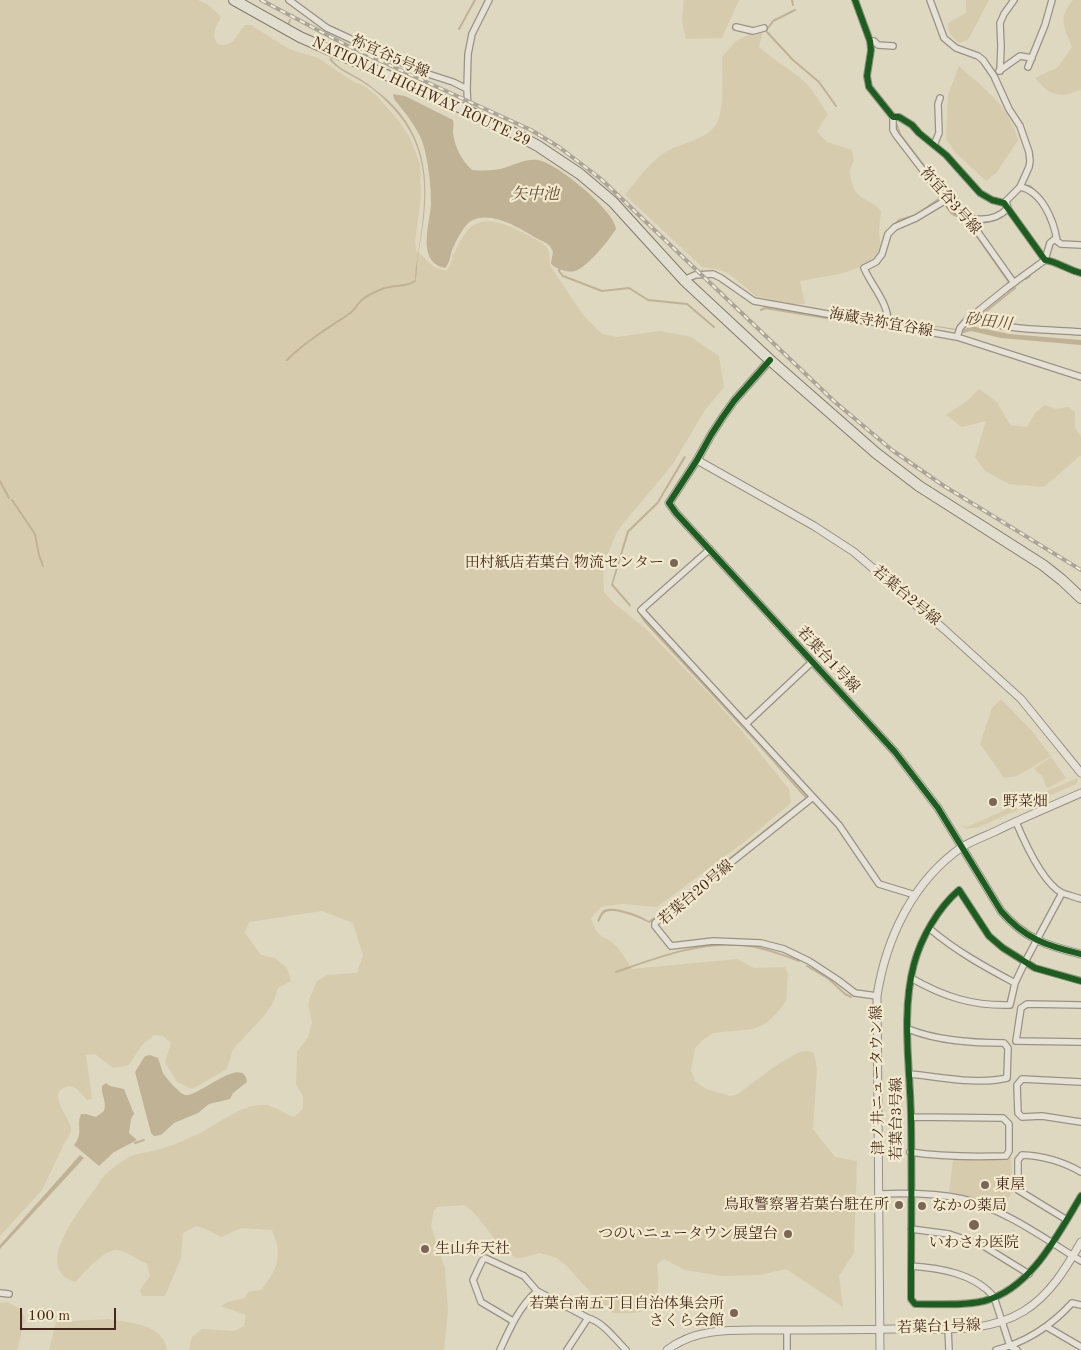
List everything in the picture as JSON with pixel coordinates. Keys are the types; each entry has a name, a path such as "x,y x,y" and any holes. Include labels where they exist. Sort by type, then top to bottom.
{"highway":[{"name":"NATIONAL HIGHWAY ROUTE 29","path":"234,0 300,37 468,111 538,146 580,174 613,202 684,280 770,360 897,470 1043,565 1081,598"}],"street":[{"name":"祢宜谷5号線","path":"289,0 328,28 387,57 467,89"},
{"path":"468,111 468,54 472,34 489,0"},
{"path":"855,0 870,41 871,50 867,76 869,87 893,117 899,117 912,125 919,134 946,155 980,193 1004,204 1045,260 1081,272"},
{"path":"930,0 946,41 956,48 978,56 983,60 994,76 1024,133 1029,152 1029,167 1020,187 1006,201 1008,208"},
{"path":"1000,71 1000,23 1014,0"},
{"path":"1028,67 1048,16 1052,0"},
{"path":"736,27 753,31 764,28"},
{"path":"870,41 874,41 876,45 893,46"},
{"path":"994,76 1020,56 1032,58"},
{"path":"934,145 939,133 938,104 940,98"},
{"name":"祢宜谷3号線","path":"893,117 893,130 896,135 946,200 956,211 968,218 1014,283"},
{"path":"1020,187 1029,189 1039,199 1056,232 1057,241 1061,244 1081,245"},
{"path":"888,324 885,306 864,268 876,262 882,254 888,234 894,227 916,218 946,200"},
{"path":"968,218 976,220 995,218 1008,208"},
{"path":"957,337 963,324 974,314 1045,260 1050,243 1056,238"},
{"name":"海蔵寺祢宜谷線","path":"684,280 695,275 713,274 722,278 754,301 957,337 1081,377"},
{"path":"974,314 983,320 1002,326 1081,332"},
{"name":"若葉台1号線","path":"770,360 734,401 669,503 676,513 895,752 938,808 1001,911 1012,924 1037,940 1060,950 1081,954"},
{"name":"若葉台2号線","path":"697,460 814,526 854,552 945,630 1021,699 1081,773"},
{"path":"710,549 641,610 839,825 878,884 915,896"},
{"path":"746,724 812,662"},
{"name":"津ノ井ニュータウン線","path":"880,1350 877,996 879,981 896,927 921,886 937,869 963,847 1081,793"},
{"name":"若葉台20号線","path":"813,797 654,923 671,946 674,947 713,941 735,941 784,949 809,961 854,993 877,996"},
{"path":"1016,822 1024,841 1041,870 1055,887 1062,893 1081,898"},
{"name":"若葉台3号線","path":"1081,981 1035,968 1003,948 989,936 959,890 939,913 930,929 914,963 908,998 911,1117 911,1299 915,1304 966,1303 994,1297 1014,1287 1028,1274 1052,1243 1081,1196"},
{"path":"911,978 932,990 970,1003 1010,1005 1016,983 1025,962 1062,893"},
{"path":"930,929 944,941 977,963 1016,983"},
{"path":"1081,1005 1027,1004 1021,1008 1016,1041 1081,1042"},
{"path":"908,1030 956,1041 1004,1043 1008,1048 1007,1078 998,1080 964,1079 910,1074"},
{"path":"1081,1082 1022,1079 1017,1085 1018,1113 1022,1117 1042,1116 1081,1122"},
{"path":"910,1152 940,1156 978,1157 1006,1156 1009,1151 1009,1124 1003,1118 911,1117"},
{"path":"1067,1220 1018,1190 1018,1160 1022,1155 1038,1156 1059,1161 1081,1172"},
{"path":"879,1194 910,1193 964,1200 987,1207 1011,1219 1081,1261"},
{"path":"911,1229 949,1234 982,1245 1028,1274"},
{"name":"若葉台1号線","path":"668,1350 684,1340 703,1333 745,1329 881,1330 987,1325 1002,1321 1024,1311 1038,1300 1055,1283 1081,1242"},
{"path":"513,1320 481,1302 473,1280 485,1258 524,1276 536,1291 593,1319 626,1350"},
{"path":"911,1266 938,1268 964,1276 989,1291 994,1297 1010,1346 1016,1350"},
{"path":"500,1350 513,1320 536,1291"},
{"path":"0,1294 9,1294"},
{"path":"996,1350 1023,1341 1047,1327 1072,1303 1081,1305"},
{"path":"566,1350 588,1318"},
{"path":"1047,1327 1081,1347"},
{"path":"948,1328 949,1350"},
{"path":"787,1330 787,1350"}],"shaded area":[{"path":"0,0 198,0 209,5 221,17 214,35 219,45 229,44 245,25 251,25 289,49 318,58 354,82 363,85 377,96 399,121 410,138 420,164 421,197 415,242 416,250 434,267 446,271 462,239 475,224 491,221 499,223 524,233 546,246 551,267 583,315 602,334 617,337 660,331 691,337 719,356 724,387 705,410 673,464 616,534 603,566 604,592 614,603 645,628 712,697 789,789 791,803 743,843 657,907 623,904 601,907 591,918 600,935 618,948 632,969 737,959 754,968 785,967 788,975 786,1001 776,1014 765,1024 753,1029 713,1033 695,1048 691,1071 695,1081 706,1089 730,1096 738,1094 775,1066 799,1052 809,1051 814,1053 817,1069 813,1129 835,1157 857,1161 854,1253 839,1276 843,1307 786,1269 759,1275 722,1276 685,1270 664,1259 657,1264 658,1292 652,1304 640,1312 613,1313 589,1291 567,1266 555,1257 539,1253 516,1258 493,1237 476,1215 465,1205 437,1207 434,1210 431,1226 445,1269 448,1310 444,1350 189,1350 192,1337 202,1329 234,1331 244,1326 246,1315 221,1306 228,1302 245,1298 248,1292 261,1290 267,1282 275,1269 278,1255 272,1230 241,1228 221,1237 196,1226 183,1233 181,1258 165,1296 142,1296 140,1290 150,1276 147,1264 118,1250 113,1250 101,1257 76,1282 63,1275 58,1265 58,1252 63,1238 102,1178 120,1163 131,1156 181,1142 236,1112 256,1105 266,1105 294,1117 303,1109 303,1096 296,1084 297,1052 308,1037 312,1023 308,1004 311,995 317,981 327,975 357,973 363,955 353,923 322,911 249,922 245,933 261,955 275,958 287,968 291,981 278,988 273,1003 264,1016 233,1049 227,1069 192,1089 177,1082 165,1062 171,1043 163,1036 154,1035 142,1045 129,1065 113,1068 95,1054 86,1055 91,1099 87,1100 72,1086 60,1090 59,1100 71,1129 69,1137 42,1190 0,1236"},
{"path":"684,0 739,0 722,38 686,39 682,20"},
{"path":"966,0 989,0 968,40 959,43 950,34 948,23 966,13"},
{"path":"1073,0 1081,0 1081,90 1061,95 1046,89 1035,78 1058,67 1072,47 1065,29 1064,18 1068,6"},
{"path":"764,26 759,47 796,74 810,88 828,114 817,131 827,142 852,150 854,161 849,171 855,191 881,211 880,243 876,255 858,268 834,275 800,281 805,304 793,304 756,296 728,273 702,267 625,195 658,157 704,135 715,126 722,103 722,57 736,41"},
{"path":"959,66 1003,108 1018,140 997,172 986,181 956,153 946,139 948,95"},
{"path":"979,389 997,402 1010,425 1027,427 1035,413 1045,405 1056,409 1068,407 1075,412 1075,427 1081,437 1081,455 1044,487 1009,484 985,471 975,457 986,421 962,427 946,415 967,401"},
{"path":"1001,699 1031,730 1051,756 1017,776 1004,778 980,744 992,708"},
{"path":"1051,757 1066,778 1048,788 1043,777 1034,769"},
{"path":"1077,778 1076,784 979,827 967,829 960,825 967,827"},
{"path":"1003,1158 1003,1162 1004,1158 1011,1158 1013,1191 1001,1209 971,1197 949,1192 953,1160"},
{"path":"7,1302 22,1310 25,1320 17,1350 0,1350 0,1303"},
{"path":"108,1319 135,1323 152,1329 164,1341 167,1350 49,1350 56,1322"}],"water":[{"path":"331,58 341,68 365,82 389,101 404,118 414,136 421,154 426,194 418,255 424,208 424,191 421,159 416,144 409,130 387,102 367,85 337,67 329,59"},
{"name":"矢中池","path":"393,94 405,96 453,120 453,132 457,148 462,158 472,170 498,169 529,160 546,163 570,178 596,200 613,221 616,229 592,259 575,271 569,271 552,265 553,252 546,243 505,222 496,219 479,218 468,223 463,230 452,250 447,266 445,268 436,264 430,258 427,241 431,198 425,151 417,130 394,99"},
{"path":"891,319 963,330 971,326 1009,334 1081,340 1081,345 1001,338 971,331 964,333"},
{"path":"684,456 686,457 658,504 629,532 613,584 631,605 630,607 611,585 627,531 657,502"},
{"path":"637,611 807,797 649,923 615,911 606,912 599,922 597,921 601,914 604,910 608,909 627,911 649,921 805,798 644,622"},
{"path":"150,1055 158,1058 163,1073 185,1095 200,1090 229,1074 238,1072 244,1074 247,1082 233,1093 230,1099 209,1104 198,1113 174,1123 161,1135 154,1136 151,1133 135,1072 145,1056"},
{"path":"106,1083 110,1086 124,1089 134,1114 131,1119 129,1133 137,1140 114,1152 99,1166 74,1145 79,1137 81,1114 96,1117 104,1111 105,1104 102,1086"},
{"path":"80,1155 84,1158 0,1249 0,1245"}],"waterway":[{"path":"264,0 291,16 293,15"},
{"path":"459,29 475,0"},
{"path":"792,0 793,5"},
{"path":"768,28 773,21 795,10"},
{"path":"767,32 793,60 819,82 836,106"},
{"path":"897,125 900,134 950,200"},
{"path":"1024,185 1030,186 1038,194"},
{"path":"896,223 899,220 916,215 940,198"},
{"path":"947,207 951,213 966,221 1008,281"},
{"path":"1047,217 1051,226"},
{"name":"砂田川","path":"560,267 559,271 563,276 602,291 629,288 648,300 687,304 714,327"},
{"path":"1026,279 1030,276"},
{"path":"287,360 309,341 351,313 360,302 374,292 415,281"},
{"path":"984,313 1015,288"},
{"name":"砂田川","path":"761,310 765,308 869,325"},
{"path":"0,481 9,498"},
{"path":"12,500 35,534 43,566"},
{"path":"616,972 678,952 727,944 757,947 799,961"},
{"path":"807,966 829,979 851,997"},
{"path":"135,1143 144,1140"}],"railway":[{"path":"261,0 348,46 531,130 559,147 601,179 835,402 892,450 944,486 1081,570"}],"cycle path":[{"path":"855,0 870,41 871,50 867,76 869,87 893,117 899,117 912,125 946,155 980,193 992,200 1004,203 1045,260 1081,273"},
{"path":"770,360 734,401 669,503 676,513 895,752 938,808 1001,911 1010,921 1037,940 1081,954"},
{"path":"1081,981 1035,968 1003,948 989,936 959,890 951,897 931,924 914,964 908,1002 907,1040 911,1116 911,1299 915,1304 959,1304 976,1303 1001,1295 1016,1285 1042,1258 1081,1196"}],"place":[{"name":"田村紙店若葉台 物流センター","path":"674,563"},
{"name":"野菜畑","path":"993,802"},
{"name":"東屋","path":"985,1185"},
{"name":"鳥取警察署若葉台駐在所","path":"899,1205"},
{"name":"なかの薬局","path":"922,1206"},
{"name":"いわさわ医院","path":"974,1225"},
{"name":"つのいニュータウン展望台","path":"788,1234"},
{"name":"生山弁天社","path":"425,1249"},
{"name":"若葉台南五丁目自治体集会所 さくら会館","path":"734,1313"}]}
